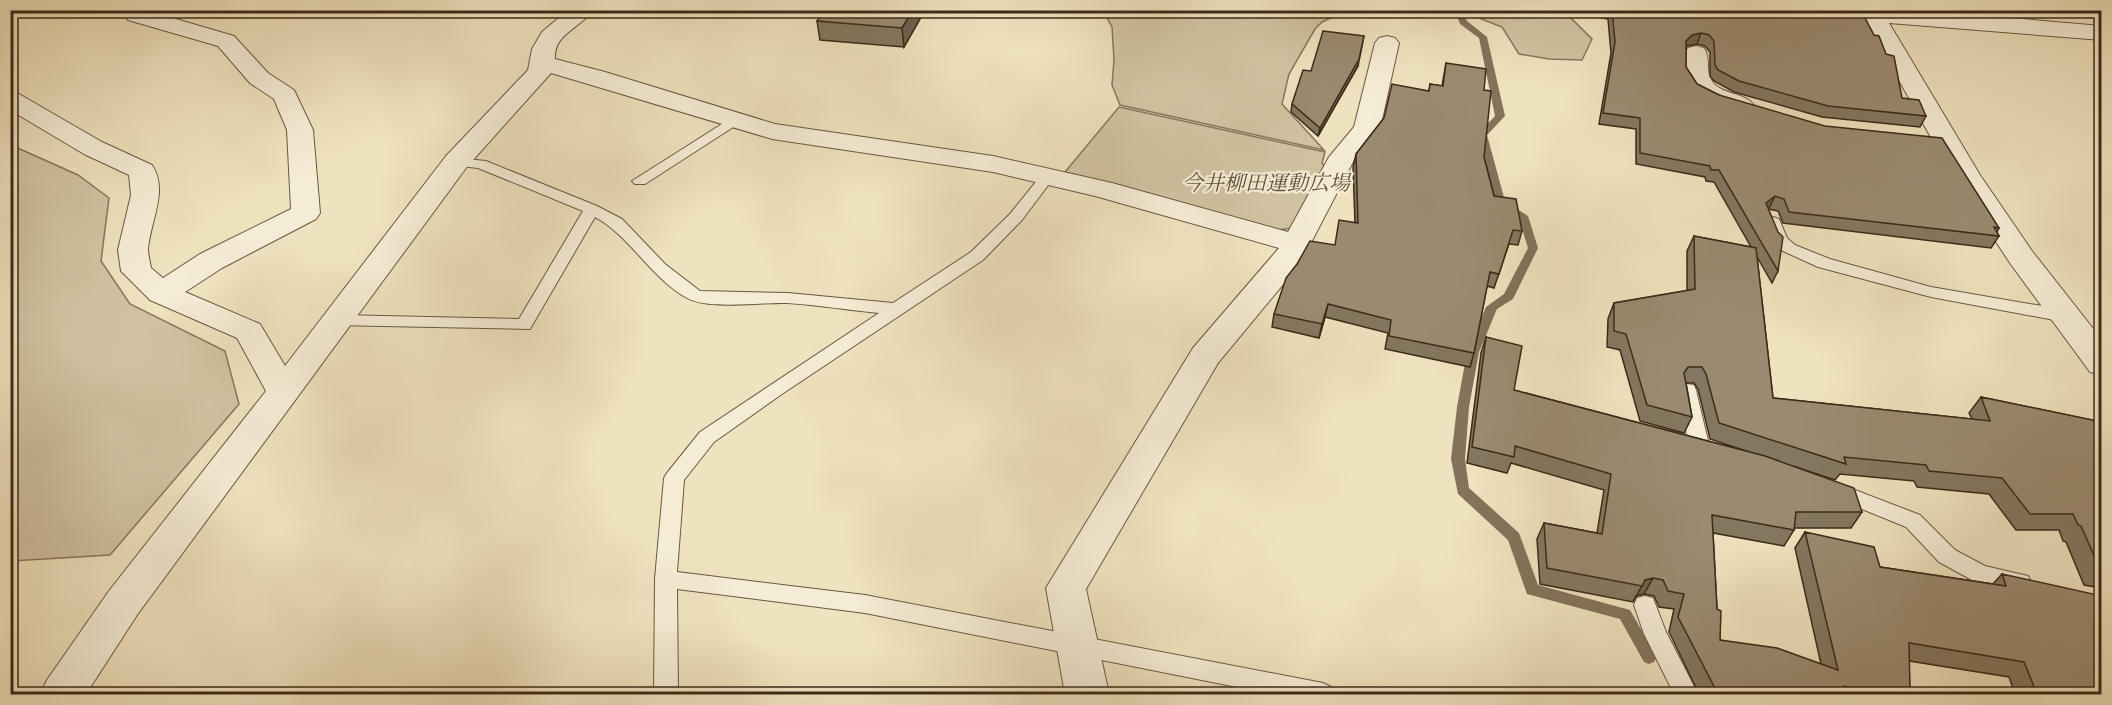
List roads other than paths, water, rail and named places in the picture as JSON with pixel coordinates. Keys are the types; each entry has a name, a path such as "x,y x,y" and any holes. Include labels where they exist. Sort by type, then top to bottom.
{"street":[{"path":"134,10 136,15 226,41 259,78 285,95 300,130 306,213 212,261 161,293"},
{"path":"62,694 123,603 284,393 456,162 545,64 544,49 558,29 582,10"},
{"path":"2102,33 1916,17 1874,16 1932,139 2102,364"},
{"path":"1087,694 1066,588 1205,356 1289,258 1342,157 1367,129 1388,44"},
{"path":"1696,53 1696,77 1703,88 1724,99 1769,114"},
{"path":"545,64 772,131 993,164 1164,206 1297,244"},
{"path":"10,99 93,148 142,171 144,195 133,250 136,271 161,293 249,331 284,393"}],"lane":[{"path":"640,181 733,121"},
{"path":"456,162 481,165 592,209 616,222 659,268 694,295 704,298 788,298 897,309"},
{"path":"666,694 666,579 674,478 707,437 775,389 977,256 1016,217 1048,176"},
{"path":"338,321 524,326 592,209"},
{"path":"1770,215 1780,240 1789,248 1824,263 1931,292 2065,316"},
{"path":"1687,390 1699,445"},
{"path":"1676,439 1719,451"},
{"path":"1821,484 1913,521 1947,556 1980,574 2035,585"},
{"path":"666,579 865,604 1323,694"},
{"path":"1645,605 1655,634 1686,694"}],"waterway":[{"path":"1459,10 1463,22 1483,37 1500,116 1482,135 1500,202 1524,218 1533,248 1509,296 1492,307 1473,352 1463,407 1458,459 1463,490 1514,537 1532,590 1625,614 1649,657"}],"park label":[{"name":"今井柳田運動広場","path":"1266,183"}]}
